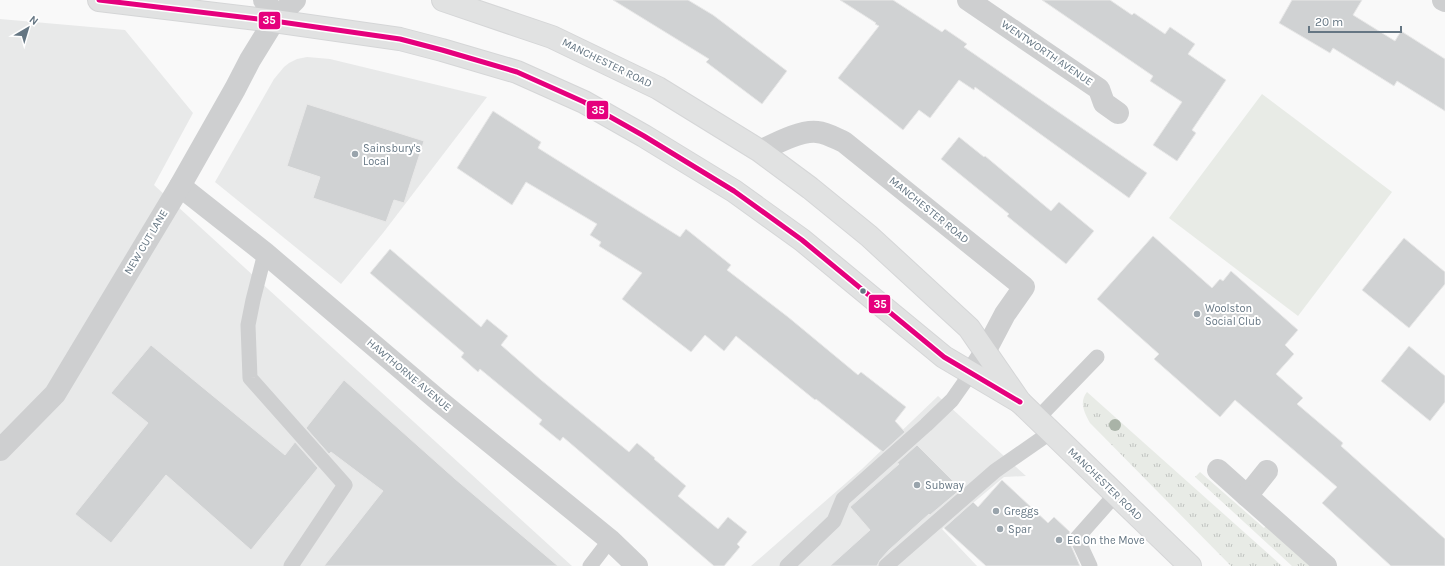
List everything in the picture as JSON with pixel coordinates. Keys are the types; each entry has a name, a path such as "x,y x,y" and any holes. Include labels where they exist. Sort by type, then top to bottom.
{"main road":[{"name":"MANCHESTER ROAD","path":"99,0 274,21 400,39 419,43 518,72 584,102 644,136 734,191 802,240 944,357 1020,402"},
{"name":"MANCHESTER ROAD","path":"442,0 552,37 658,88 760,151 810,188 869,236 969,328 1020,402 1190,566"}],"street":[{"path":"264,0 272,10 274,21"},
{"name":"NEW CUT LANE","path":"0,450 55,394 180,186 250,60 274,21 295,0"},
{"name":"WENTWORTH AVENUE","path":"968,0 1099,89 1104,103 1118,113"},
{"name":"MANCHESTER ROAD","path":"760,151 799,134 816,131 831,135 844,142 1024,287 1005,314 985,352 971,373"},
{"name":"HAWTHORNE AVENUE","path":"180,186 265,253 438,400 610,540 638,566"},
{"path":"1218,470 1326,566"},
{"path":"1247,496 1267,471"}],"lane":[{"path":"265,253 248,325 250,378 345,485 291,566"},
{"path":"886,566 995,471 1044,425 1098,357"},
{"path":"788,566 834,521 843,499 952,400 971,373"},
{"path":"1090,566 1077,538 1115,495"},
{"path":"590,566 610,540"}],"shaded area":[{"path":"0,19 125,30 193,113 154,185 572,566 0,566"},
{"path":"307,57 330,59 487,97 383,233 341,284 215,182 274,79 289,63 297,59"},
{"path":"938,396 1026,476 1004,477 942,529 977,566 751,566 862,469"}],"green space":[{"path":"1262,94 1392,192 1298,316 1169,218"},
{"path":"1087,392 1282,566 1231,566 1090,423 1083,407 1083,400"},
{"path":"1200,472 1264,528 1270,521 1320,566 1292,566 1195,477"}],"building":[{"path":"613,0 688,0 713,15 787,71 762,104 706,62 709,59"},
{"path":"840,0 893,0 942,32 945,29 967,44 964,47 1147,173 1129,198 975,87 974,90 959,80 930,118 919,110 903,130 838,78 879,26"},
{"path":"1042,0 1110,0 1132,15 1134,13 1165,34 1170,27 1195,44 1188,54 1226,80 1192,130 1196,133 1177,161 1153,145 1182,102 1150,81 1153,76"},
{"path":"1292,0 1362,0 1353,15 1395,41 1401,31 1445,59 1445,111 1397,81 1394,86 1333,48 1330,53 1279,23"},
{"name":"Sainsbury's Local","path":"307,104 424,141 404,203 394,200 386,222 313,198 320,177 287,166"},
{"path":"493,111 541,142 538,148 680,237 686,229 731,265 727,270 788,317 858,375 861,372 906,407 895,421 905,432 883,452 816,399 815,400 736,336 724,351 705,335 691,352 622,299 642,273 599,246 601,242 590,235 597,224 526,182 512,205 457,168"},
{"path":"959,137 984,157 985,156 1051,211 1059,202 1094,231 1066,264 1007,216 1009,214 941,159"},
{"path":"1153,236 1212,288 1220,279 1223,281 1231,271 1298,330 1285,345 1294,354 1276,374 1303,398 1297,404 1343,443 1341,446 1445,539 1445,566 1391,566 1322,503 1337,487 1235,400 1220,417 1154,359 1159,354 1097,299"},
{"path":"1404,238 1445,272 1445,284 1409,328 1362,290"},
{"path":"390,249 481,327 487,319 508,336 501,345 629,452 637,443 655,458 654,459 686,486 678,496 718,529 728,517 747,532 737,544 740,547 724,566 714,566 563,437 560,441 539,424 542,420 480,369 478,372 461,357 464,353 370,273"},
{"path":"151,345 285,455 295,442 318,468 251,550 166,475 111,543 75,514 148,423 111,393"},
{"path":"1409,346 1445,376 1445,402 1430,421 1381,381"},
{"path":"344,380 454,478 558,566 324,566 383,491 331,452 329,454 306,428"},
{"path":"917,445 961,489 930,515 929,514 889,550 877,566 830,566 870,530 850,507 899,464 897,463"},
{"name":"Spar","path":"1002,480 1048,523 1054,517 1070,532 1068,536 1069,541 1080,566 986,566 944,528 973,502 978,507"}],"transit line":[{"name":"35","path":"99,0 274,21 400,39 517,72 584,102 644,136 734,191 802,240 944,357 1020,402"}],"place":[{"name":"Sainsbury's Local","path":"355,154"},
{"name":"Woolston Social Club","path":"1197,314"},
{"name":"Subway","path":"917,485"},
{"name":"Greggs","path":"996,511"},
{"name":"Spar","path":"1000,529"},
{"name":"EG On the Move","path":"1059,540"}]}
